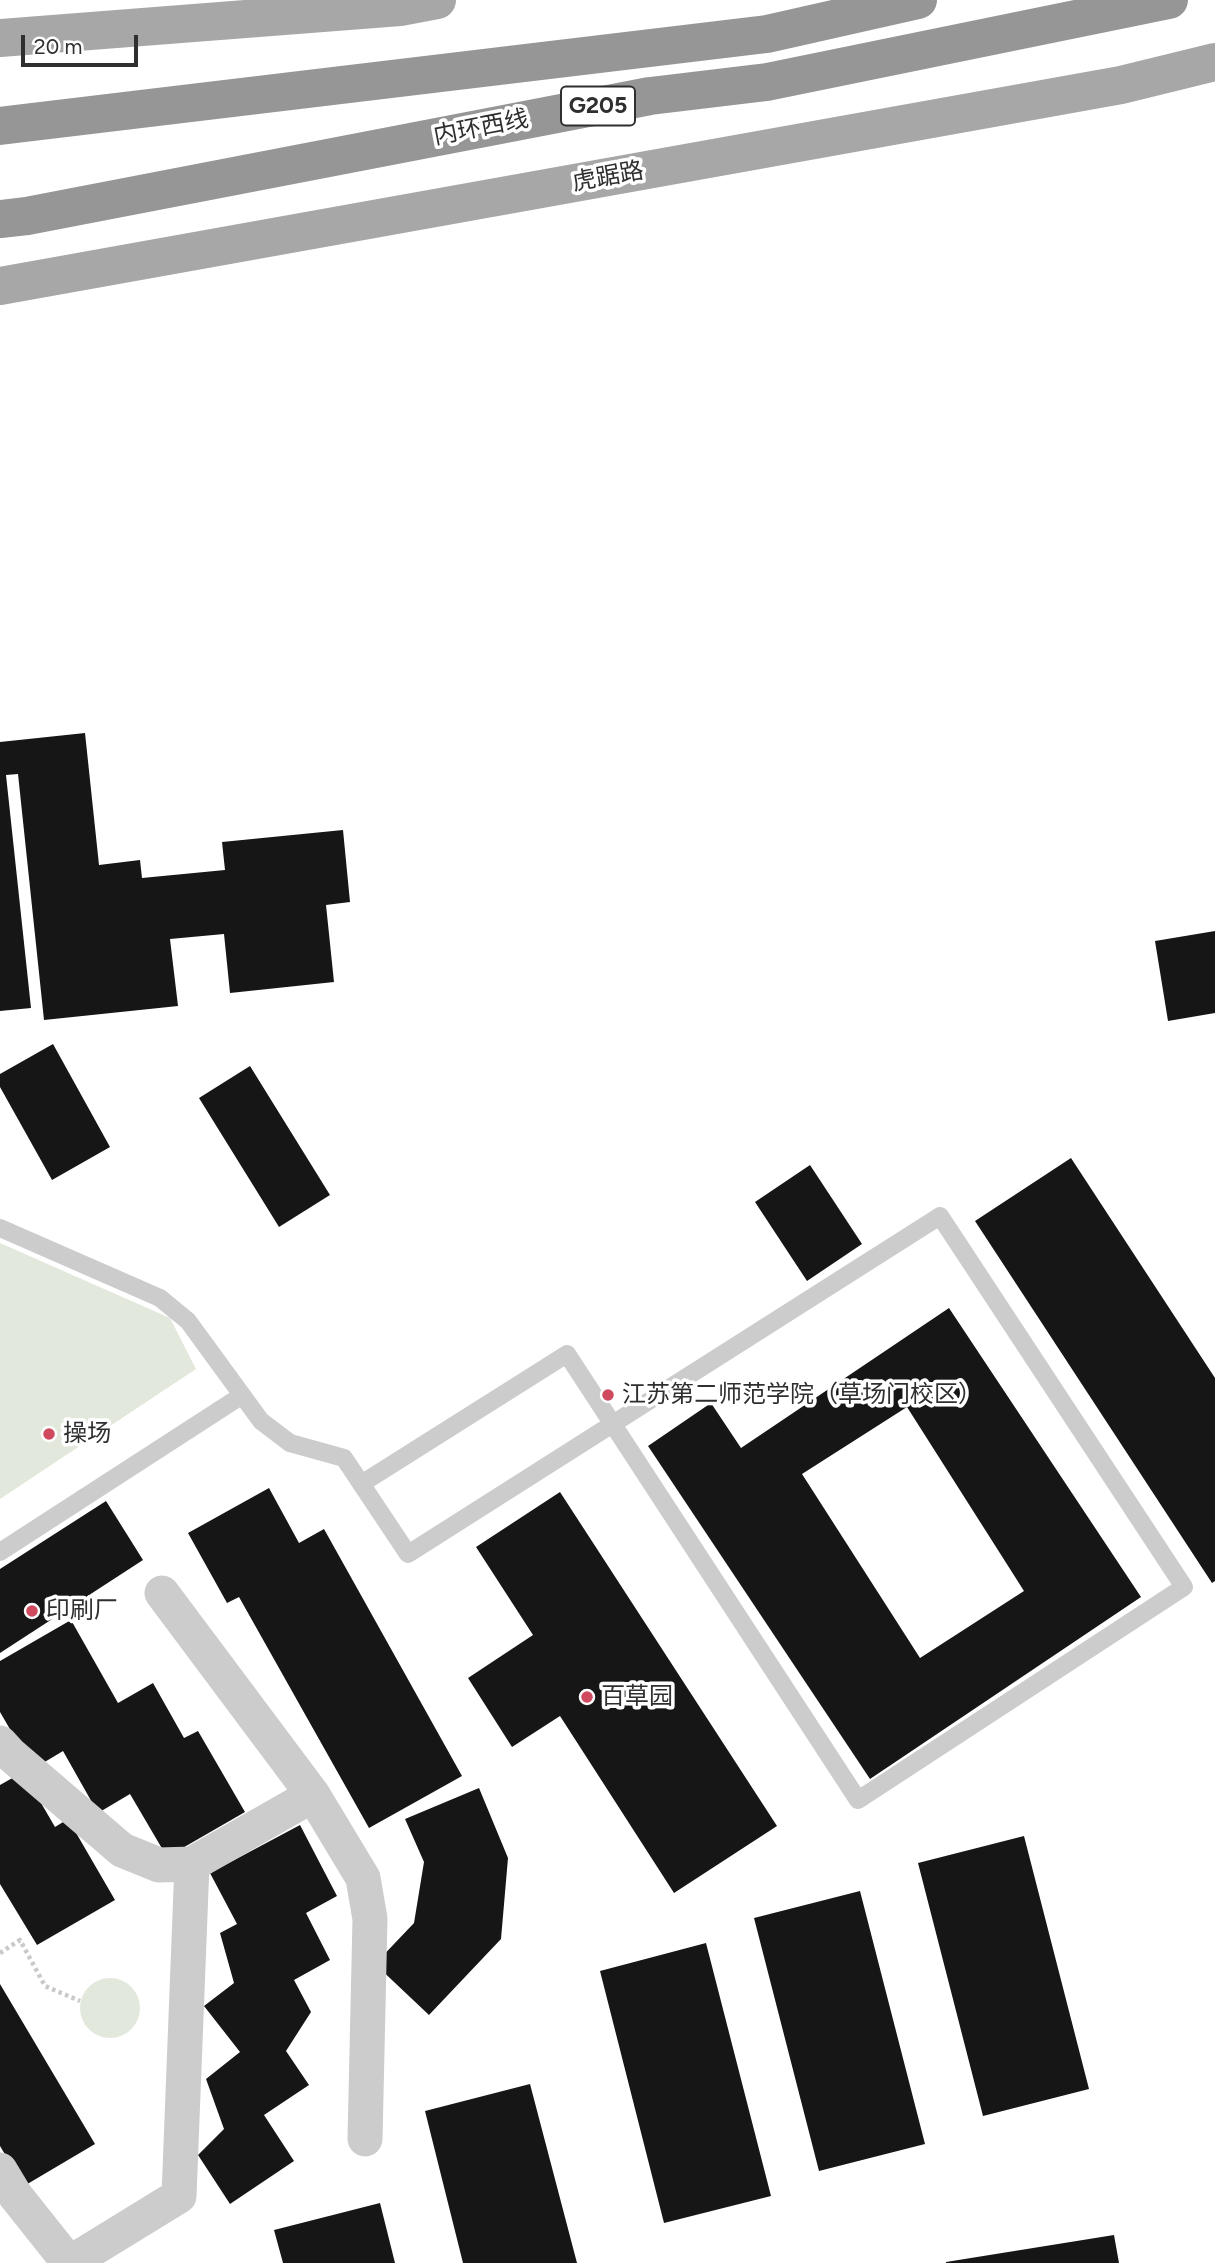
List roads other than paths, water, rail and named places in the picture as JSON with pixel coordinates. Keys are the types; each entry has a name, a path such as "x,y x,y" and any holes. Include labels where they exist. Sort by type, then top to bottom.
{"highway":[{"name":"G205","path":"42,121 767,34 918,0"},
{"name":"内环西线","path":"9,223 650,96 767,82 1169,0"},
{"path":"0,103 42,121"},
{"path":"0,126 42,121"}],"main road":[{"path":"0,38 386,8 437,0"},
{"name":"虎踞路","path":"0,286 1121,85 1215,62"}],"street":[{"path":"162,1593 313,1795 363,1878 370,1919 365,2139"},
{"path":"0,1743 122,1850 159,1865 191,1864 313,1795"},
{"path":"0,2170 15,2195 70,2263 179,2196 191,1864"}],"lane":[{"path":"0,1227 160,1298 188,1321 261,1421 290,1443 344,1458 361,1484 408,1554 612,1424 940,1216 1184,1587 858,1800 612,1424 567,1354 361,1484"},
{"path":"0,1552 241,1396"}],"place":[{"name":"江苏第二师范学院（草场门校区）","path":"608,1395"},
{"name":"操场","path":"49,1434"},
{"name":"印刷厂","path":"32,1611"},
{"name":"百草园","path":"587,1697"}]}
